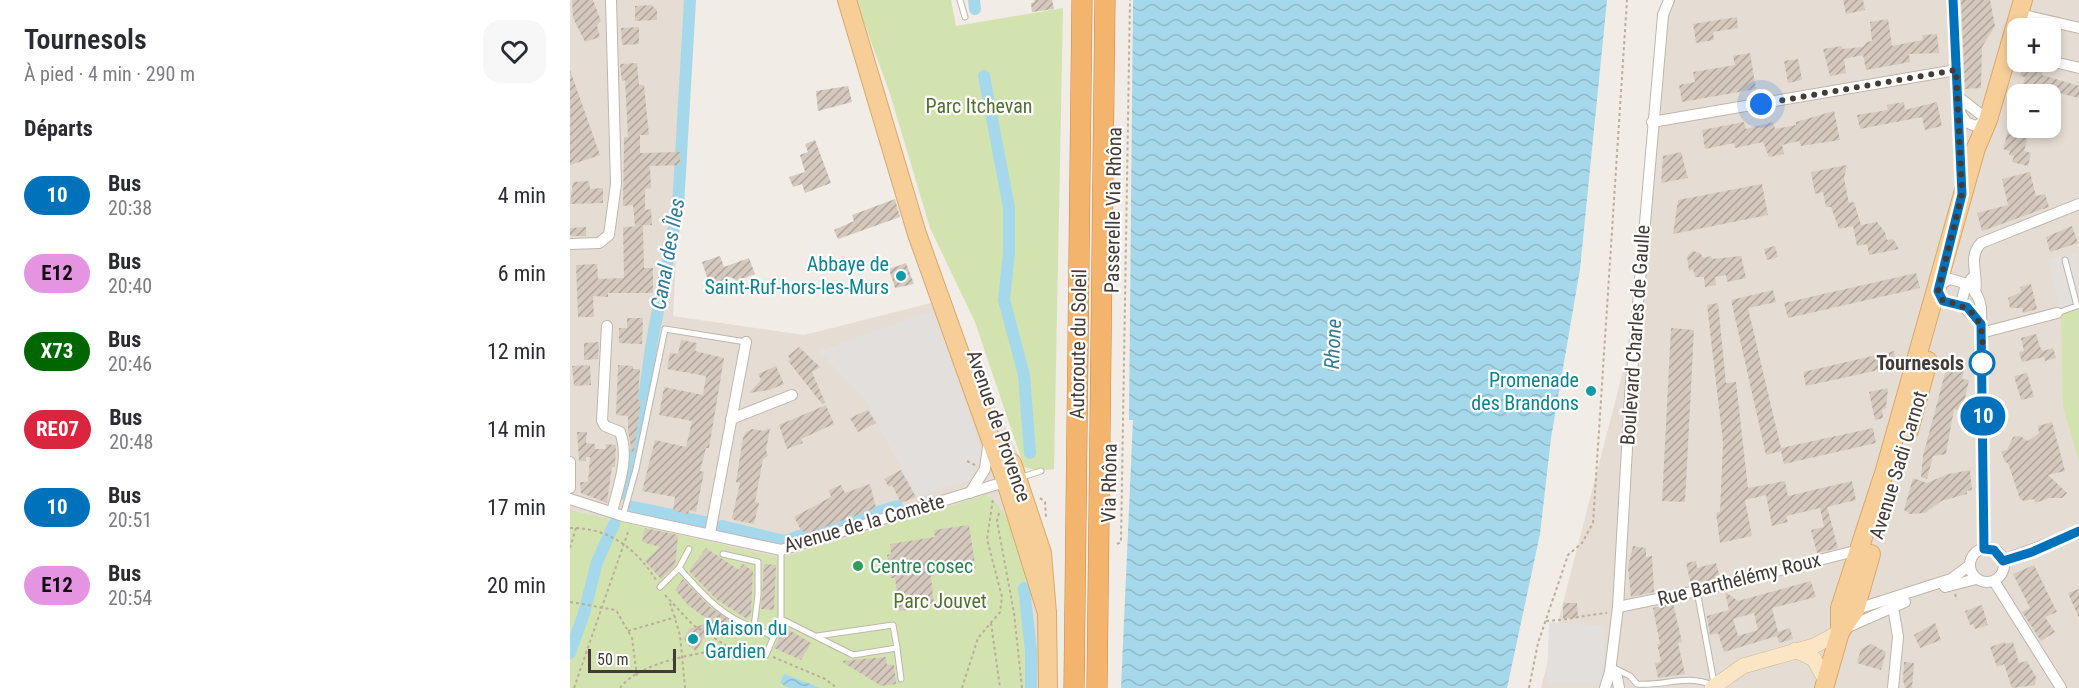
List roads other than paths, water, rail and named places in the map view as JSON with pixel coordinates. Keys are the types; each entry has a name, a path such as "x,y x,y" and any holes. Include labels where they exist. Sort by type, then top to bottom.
{"highway":[{"name":"Autoroute du Soleil","path":"1074,688 1082,0"},
{"name":"Autoroute du Soleil","path":"1097,688 1105,0"}],"main road":[{"name":"Avenue de Provence","path":"846,0 922,250 983,414 1042,553 1047,613 1048,688"},
{"name":"Avenue Sadi Carnot","path":"1825,685 1840,632 1840,608 1950,293 1962,194 1980,135 2007,70"},
{"name":"Avenue Sadi Carnot","path":"1840,632 1859,608 1950,293 1989,137 1988,120"},
{"name":"Avenue de Provence","path":"922,250 960,313 1012,480 1012,507 1047,613"}],"street":[{"path":"570,244 599,243 609,235 616,184 611,0"},
{"name":"Boulevard Charles de Gaulle","path":"1605,688 1610,669 1618,607 1630,396 1652,122 1663,15 1669,0"},
{"path":"1953,0 1962,194"},
{"path":"2021,7 2079,28"},
{"path":"2061,64 2079,68"},
{"path":"1652,122 1956,70"},
{"path":"1957,96 1988,120 1975,126 1969,124 1957,108"},
{"path":"1984,549 1981,307 1976,292 1974,252 1981,243 2079,204"},
{"path":"1950,293 1975,273"},
{"path":"1950,293 1976,292"},
{"path":"1950,293 1976,292"},
{"path":"1950,293 1981,328"},
{"path":"1981,328 2057,313"},
{"path":"607,326 602,421 605,426 620,432 625,444 622,471 622,515"},
{"path":"710,533 746,342"},
{"path":"731,419 792,395"},
{"name":"Avenue de Provence","path":"970,492 988,460 983,414"},
{"path":"570,462 570,488"},
{"name":"Avenue de la Comète","path":"570,499 622,515 781,550 1012,480"},
{"path":"2003,561 2077,532"},
{"path":"1713,687 1743,666 1814,646 1893,606 1976,579 1994,581 2002,572 2003,561 1994,550 1984,549 1974,554 1970,565 1962,573 1948,580 1859,608"},
{"name":"Rue Barthélémy Roux","path":"1618,607 1696,591 1831,556 1860,552"},
{"path":"1970,565 1976,579"},
{"path":"1994,581 2061,688"},
{"path":"1893,606 1898,637 1893,688"},
{"path":"1795,650 1814,659 1825,685"},
{"path":"1610,669 1617,677 1619,688"}],"lane":[{"path":"960,0 965,17"},
{"path":"2057,313 2077,306 2065,260"},
{"path":"622,515 636,469 665,329 746,342"},
{"path":"1012,480 1041,471"},
{"path":"660,587 680,568 689,549"},
{"path":"766,655 781,619 781,550"},
{"path":"723,554 758,562 758,595 754,627"},
{"path":"680,568 724,612 741,624 754,627 774,637"},
{"path":"1696,591 1713,687"},
{"path":"781,619 853,655 897,648"},
{"path":"816,636 893,625 902,678"},
{"path":"1610,669 1630,676 1637,684 1653,685 1694,678 1713,687"}],"water":[{"name":"Rhone","path":"1133,0 1607,0 1580,269 1551,438 1540,534 1507,688 1121,688 1133,420 1129,420"},
{"path":"784,674 821,688 789,688 780,683"}],"waterway":[{"name":"Canal des Îles","path":"622,494 637,447 652,341 678,207 690,0"},
{"path":"974,0 975,9"},
{"path":"984,76 1009,208 1009,252 1004,300 1024,375 1030,453"},
{"path":"629,506 705,522"},
{"path":"722,526 784,541 897,506"},
{"name":"Canal des Îles","path":"570,653 584,613 597,562 614,524"},
{"path":"1024,588 1031,651 1031,688"}],"place":[{"name":"Abbaye de Saint-Ruf-hors-les-Murs","path":"901,276"},
{"name":"Tournesols","path":"1982,363"},
{"name":"Promenade des Brandons","path":"1591,391"},
{"name":"Centre cosec","path":"858,566"},
{"name":"Maison du Gardien","path":"693,639"}],"park label":[{"name":"Parc Itchevan","path":"979,106"},
{"name":"Parc Jouvet","path":"940,601"}]}
